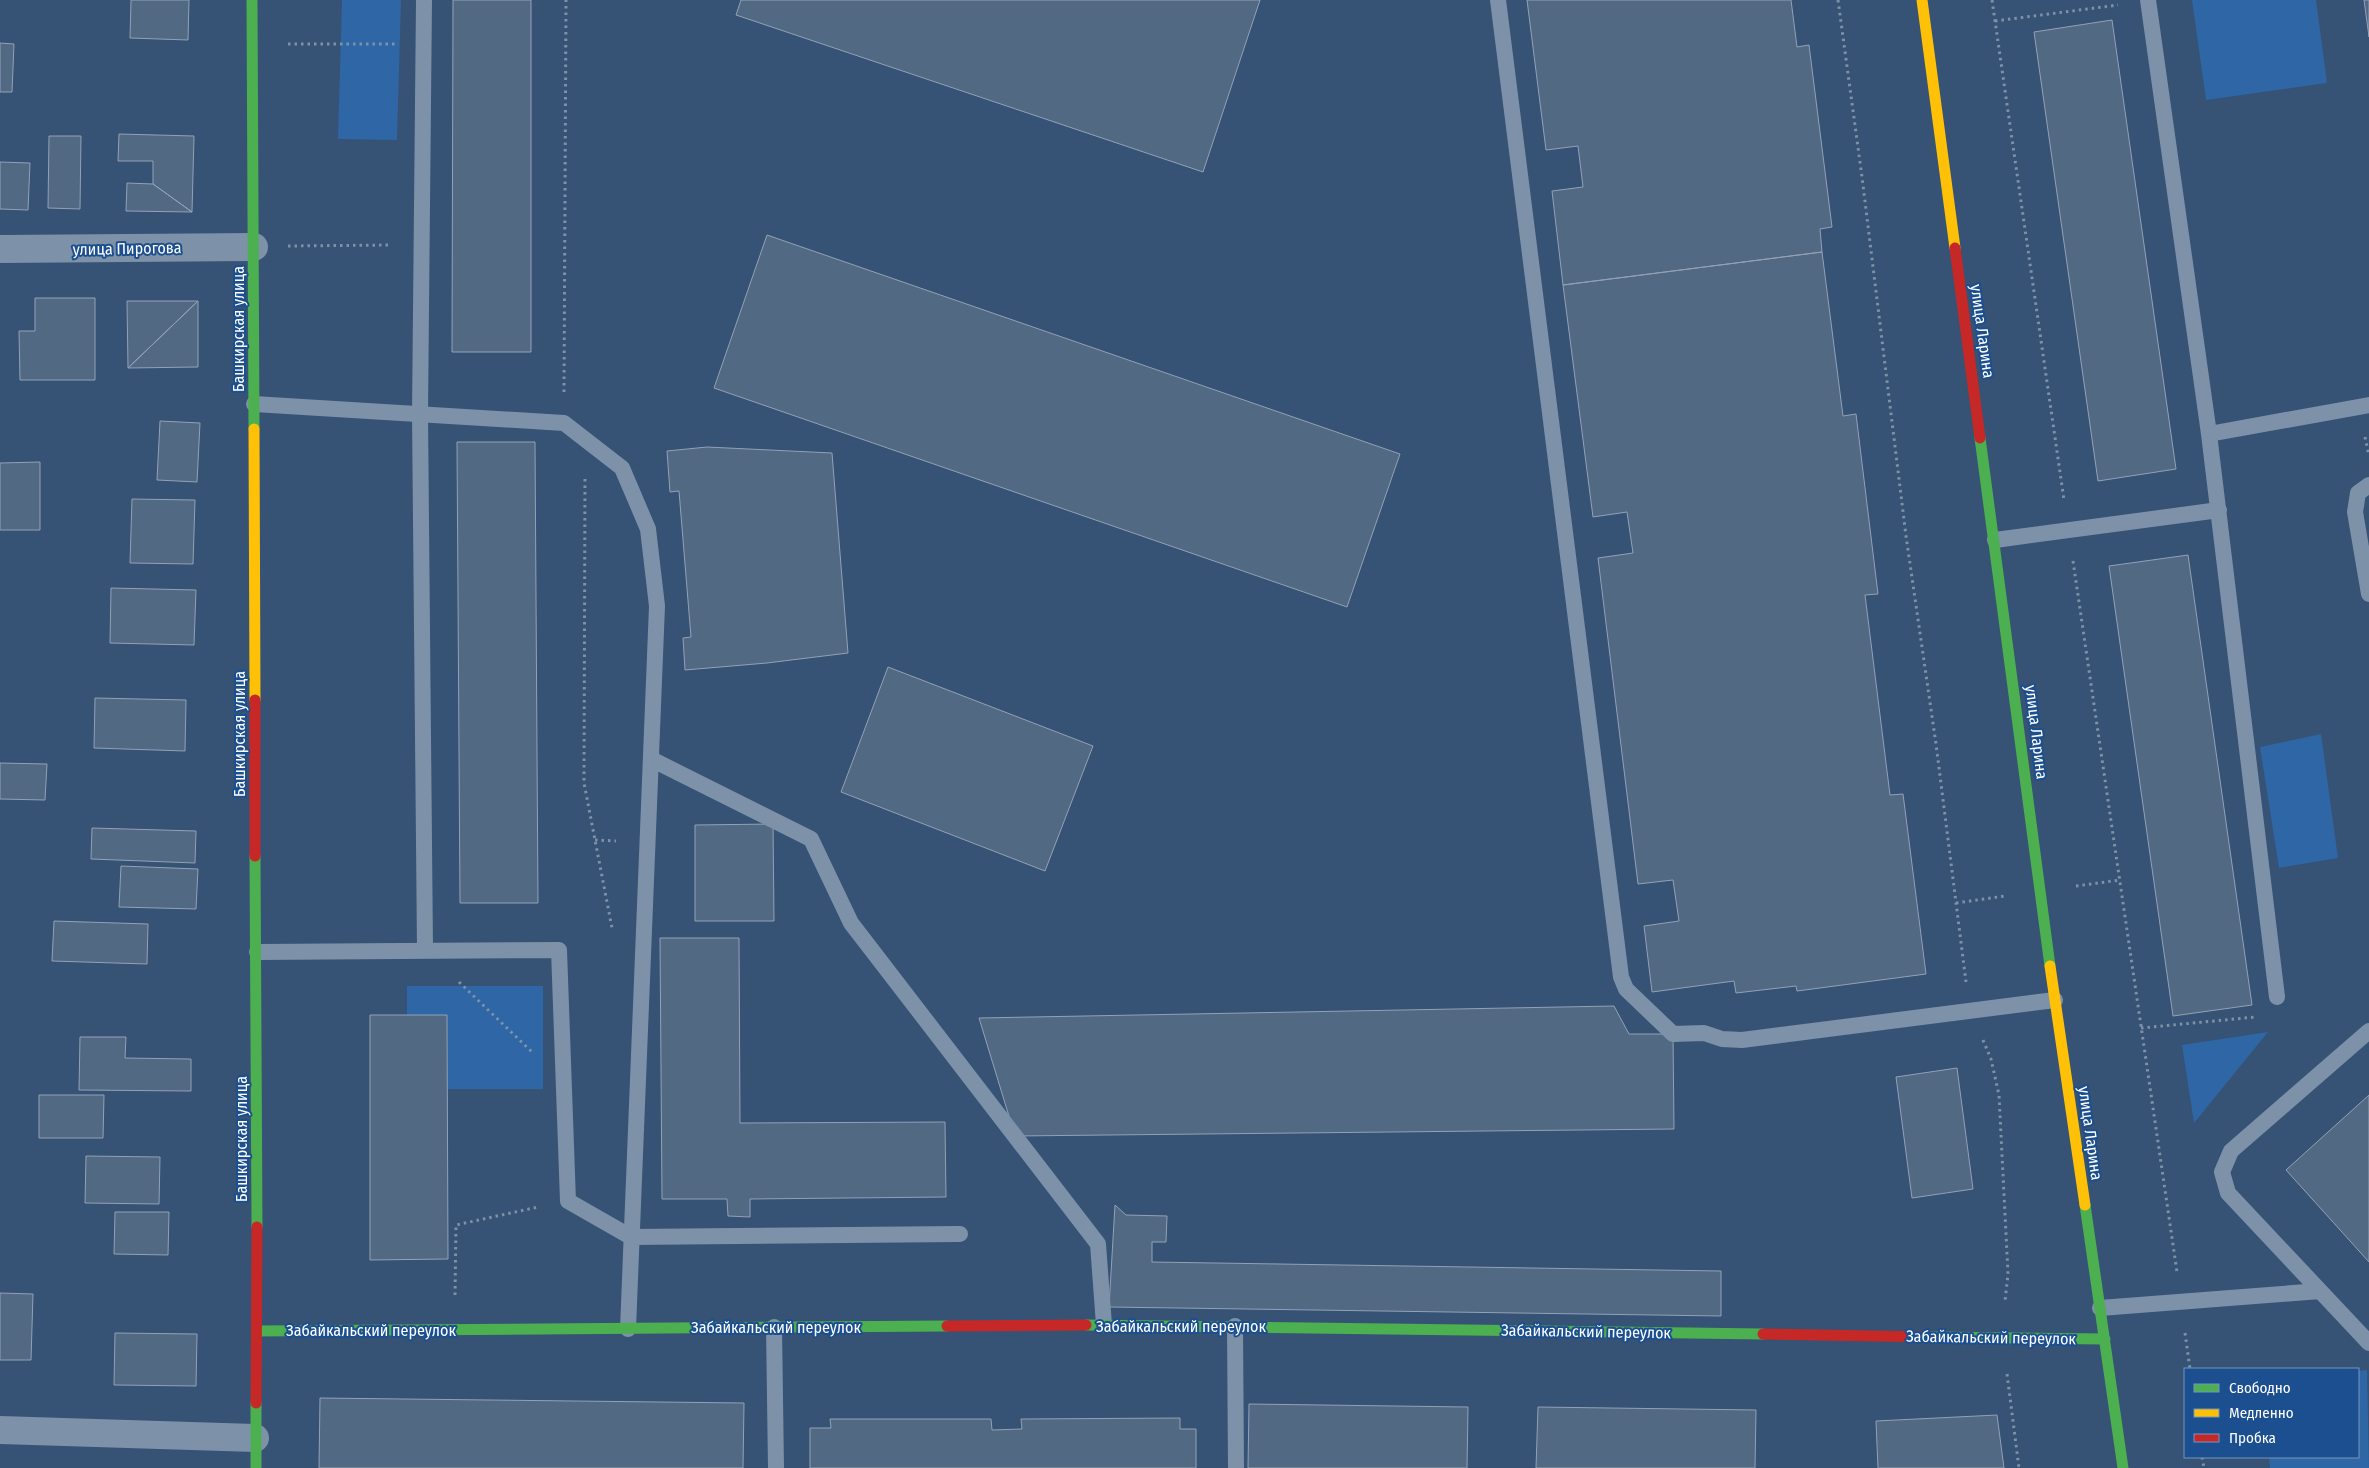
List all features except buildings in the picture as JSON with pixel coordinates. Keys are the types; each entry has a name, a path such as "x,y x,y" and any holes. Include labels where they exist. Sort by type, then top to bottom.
{"street":[{"name":"Башкирская улица","path":"252,0 256,1468"},
{"name":"улица Ларина","path":"1922,0 1996,540 2055,1000 2123,1468"},
{"name":"улица Пирогова","path":"0,249 254,247"},
{"name":"Забайкальский переулок","path":"257,1331 1104,1325 2105,1339"},
{"path":"0,1430 255,1438"}],"lane":[{"path":"424,0 420,414 425,950"},
{"path":"1498,0 1621,977 1626,989 1673,1034 1704,1034 1722,1039 1742,1040 2055,1000"},
{"path":"2148,0 2219,510 2277,997"},
{"path":"254,404 564,423 622,468 648,529 657,606 628,1328"},
{"path":"2209,434 2369,405"},
{"path":"2369,485 2358,493 2354,512 2369,594"},
{"path":"1996,540 2219,510"},
{"path":"651,759 811,839 851,923 1098,1244 1104,1325"},
{"path":"256,952 559,950 568,1201 631,1237 960,1234"},
{"path":"2369,1030 2232,1150 2222,1172 2228,1193 2369,1344"},
{"path":"2100,1308 2320,1290"},
{"path":"1235,1326 1236,1468"},
{"path":"774,1327 776,1468"}],"path":[{"path":"564,423 566,0"},
{"path":"1838,0 1864,187 1906,536 1936,744 1970,1010 1991,1059 1999,1095 2008,1274 2002,1337 2019,1468"},
{"path":"1992,0 2190,1368"},
{"path":"1995,21 2148,0"},
{"path":"253,44 424,44"},
{"path":"254,247 422,245"},
{"path":"585,440 584,784 612,931"},
{"path":"425,950 565,1083"},
{"path":"2141,1028 2272,1015 2278,1006 2277,997"},
{"path":"454,1330 456,1225 568,1201"}],"shaded area":[{"path":"342,0 401,0 397,140 338,139"},
{"path":"2192,0 2316,0 2327,83 2206,100"},
{"path":"2321,734 2338,858 2279,868 2260,747"},
{"path":"407,986 543,986 543,1089 448,1089 447,1015 407,1015"},
{"path":"2268,1032 2194,1123 2182,1045"},
{"path":"2367,1370 2369,1468 2270,1468 2269,1458 2359,1458 2359,1371"}],"traffic: fast":[{"path":"252,0 254,429"},
{"path":"1980,438 2050,966"},
{"path":"255,856 257,1227"},
{"path":"2085,1205 2123,1468"},
{"path":"1086,1325 1763,1334"},
{"path":"257,1331 947,1326"},
{"path":"1931,1337 2105,1339"},
{"path":"256,1403 256,1468"}],"traffic: slow":[{"path":"1922,0 1955,248"},
{"path":"254,429 255,700"},
{"path":"2050,966 2085,1205"}],"traffic: jam":[{"path":"1955,248 1980,438"},
{"path":"255,700 255,856"},
{"path":"256,1403 257,1227"},
{"path":"947,1326 1086,1325"},
{"path":"1763,1334 1931,1337"}]}
